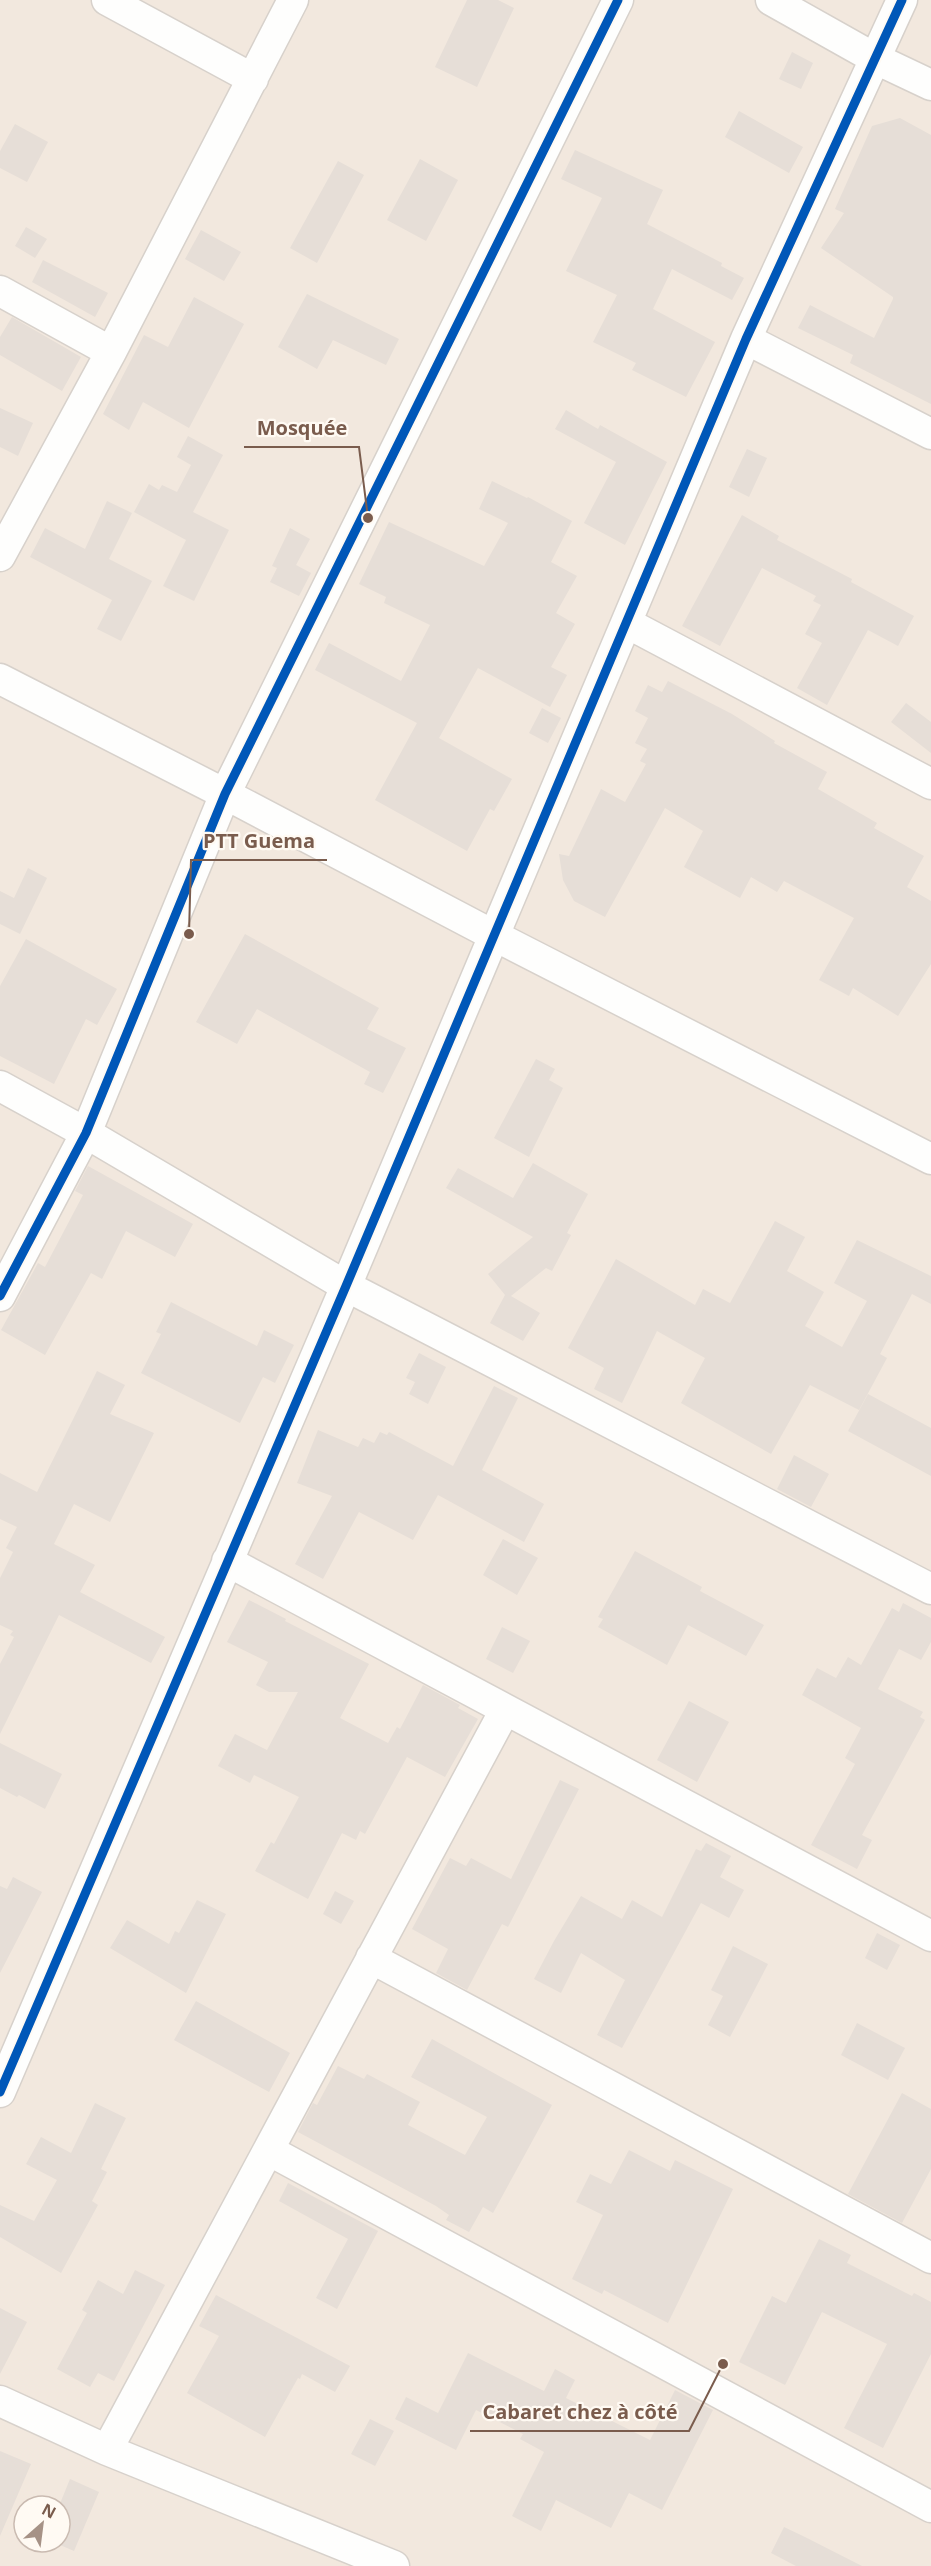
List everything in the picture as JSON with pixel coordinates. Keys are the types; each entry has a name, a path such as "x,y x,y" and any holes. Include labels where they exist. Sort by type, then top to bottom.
{"street":[{"path":"107,0 253,79"},
{"path":"0,556 111,352 294,0"},
{"path":"0,1296 86,1133 225,794 618,0"},
{"path":"771,0 876,59 931,85"},
{"path":"0,2092 7,2055 227,1561 346,1286 746,339 902,0"},
{"path":"0,291 111,352"},
{"path":"746,339 931,434"},
{"path":"627,623 931,784"},
{"path":"0,679 931,1159"},
{"path":"0,1086 86,1133 346,1286 931,1589"},
{"path":"227,1561 931,1936"},
{"path":"107,2450 270,2151 505,1710"},
{"path":"371,1958 931,2258"},
{"path":"270,2151 931,2507"},
{"path":"0,2401 107,2450 392,2566"}],"shaded area":[{"path":"0,0 931,0 931,2566 0,2566"}],"building":[{"path":"467,0 498,0 514,8 477,87 435,67"},
{"path":"792,52 813,63 801,89 779,79"},
{"path":"739,111 803,147 789,173 725,137"},
{"path":"900,118 931,135 931,404 850,363 853,355 798,328 810,305 874,338 893,299 821,248 844,213 835,209 872,126"},
{"path":"15,124 48,142 27,182 0,168 0,151"},
{"path":"575,150 663,190 647,224 722,263 721,266 744,278 732,300 672,269 653,309 715,342 686,397 632,370 636,363 593,342 617,295 566,271 602,198 561,179"},
{"path":"420,159 458,180 426,241 387,220"},
{"path":"338,161 364,175 317,263 290,248"},
{"path":"26,227 47,239 35,258 15,246"},
{"path":"201,230 241,252 224,281 185,259"},
{"path":"43,260 108,293 95,317 32,282"},
{"path":"307,294 399,339 386,365 333,340 317,369 278,347"},
{"path":"194,297 244,324 189,428 143,402 129,430 103,414 144,335 168,347"},
{"path":"12,317 81,357 62,391 0,355 0,337"},
{"path":"0,408 33,423 18,456 0,447"},
{"path":"566,410 598,429 600,425 667,462 625,545 584,523 616,462 555,429"},
{"path":"188,436 223,455 193,512 229,530 194,601 163,586 186,540 134,512 149,484 159,490 162,485 177,492 191,465 177,457"},
{"path":"747,449 767,458 749,497 729,487"},
{"path":"492,481 572,521 551,562 577,576 556,613 575,624 551,667 567,675 550,707 478,668 439,738 512,779 494,811 490,809 467,851 375,800 417,723 315,670 329,643 401,681 430,625 384,603 386,597 359,584 389,522 484,566 508,523 479,509"},
{"path":"107,501 132,513 109,559 152,581 121,641 97,629 112,600 30,557 45,528 85,549"},
{"path":"742,515 779,536 777,540 852,579 851,582 914,616 898,646 868,630 827,705 797,688 822,643 805,634 821,605 813,601 816,596 762,568 720,646 682,626"},
{"path":"290,528 310,539 296,565 311,573 299,596 270,582 277,568 272,566"},
{"path":"668,681 732,714 775,741 774,743 827,772 818,789 877,823 874,828 924,856 907,887 931,901 931,964 898,1016 853,988 849,996 819,980 854,918 784,881 777,892 751,877 740,898 684,867 703,831 665,808 605,917 574,901 563,880 559,854 569,856 601,789 625,802 646,764 640,761 647,749 635,743 648,718 635,711 648,685 662,692"},
{"path":"906,703 931,722 931,753 891,722"},
{"path":"542,708 561,718 548,743 529,733"},
{"path":"28,868 47,878 20,934 0,924 0,891 14,898"},
{"path":"245,934 379,1008 367,1029 406,1048 383,1093 364,1084 370,1072 257,1009 237,1044 196,1022"},
{"path":"26,939 117,989 97,1025 86,1019 54,1084 0,1056 0,986"},
{"path":"536,1059 555,1069 549,1080 563,1088 529,1157 494,1138"},
{"path":"533,1163 588,1194 567,1233 571,1235 552,1271 546,1268 511,1296 540,1313 523,1341 490,1323 505,1295 488,1274 533,1237 446,1188 458,1168 513,1198"},
{"path":"88,1166 193,1224 175,1257 126,1231 102,1279 91,1273 45,1355 1,1330 38,1263 45,1267 83,1195 75,1191"},
{"path":"775,1221 805,1237 787,1271 824,1292 805,1326 842,1347 867,1301 834,1283 857,1240 931,1276 931,1304 912,1294 880,1354 887,1358 859,1410 810,1385 771,1454 681,1403 705,1358 657,1331 622,1403 594,1389 604,1368 568,1348 616,1259 695,1305 703,1289 730,1303"},
{"path":"171,1302 257,1346 264,1330 294,1345 275,1383 263,1377 240,1423 141,1373 161,1334 156,1332"},
{"path":"419,1353 446,1367 428,1404 409,1394 415,1382 406,1378"},
{"path":"97,1371 125,1385 110,1414 154,1433 110,1522 74,1504 54,1544 95,1565 80,1592 165,1637 151,1663 59,1615 0,1734 0,1664 14,1637 10,1635 13,1631 0,1625 0,1578 13,1552 6,1548 17,1527 0,1519 0,1473 37,1492"},
{"path":"494,1386 518,1398 482,1470 544,1504 524,1542 438,1495 413,1540 359,1512 323,1579 295,1564 332,1496 297,1483 318,1430 358,1447 363,1438 374,1443 380,1432 387,1435 389,1432 453,1466"},
{"path":"868,1394 931,1428 931,1476 848,1431"},
{"path":"794,1455 829,1474 811,1507 777,1489"},
{"path":"503,1539 538,1558 517,1595 483,1575"},
{"path":"635,1551 702,1587 700,1591 764,1625 746,1656 688,1625 667,1665 598,1627 603,1619 598,1617"},
{"path":"249,1600 369,1664 340,1718 388,1743 397,1727 400,1729 423,1685 460,1705 458,1708 478,1719 445,1777 407,1757 365,1834 360,1831 356,1840 342,1833 308,1899 255,1871 271,1842 274,1844 299,1797 254,1775 250,1783 218,1766 235,1734 267,1750 298,1692 269,1692 256,1685 268,1662 227,1642"},
{"path":"903,1603 931,1618 931,1642 921,1660 899,1649 878,1689 923,1712 920,1717 925,1720 862,1835 872,1840 857,1869 811,1845 855,1764 845,1758 861,1728 802,1695 817,1668 836,1678 848,1657 861,1665 892,1608 899,1612"},
{"path":"502,1627 530,1641 513,1673 486,1659"},
{"path":"689,1701 729,1722 697,1782 657,1760"},
{"path":"0,1743 62,1774 45,1809 0,1788"},
{"path":"560,1780 579,1789 508,1927 502,1924 467,1990 436,1973 448,1949 412,1929 450,1858 466,1866 471,1858 511,1879"},
{"path":"706,1843 731,1856 720,1877 744,1890 729,1918 701,1903 622,2048 597,2035 625,1980 581,1953 561,1993 534,1979 581,1896 622,1919 632,1900 662,1917 696,1849 701,1851"},
{"path":"13,1877 42,1892 0,1973 0,1886 7,1889"},
{"path":"335,1891 354,1901 341,1924 323,1914"},
{"path":"197,1900 226,1914 186,1993 110,1948 127,1920 169,1944 175,1931 179,1933"},
{"path":"877,1933 900,1945 887,1970 865,1958"},
{"path":"733,1946 768,1964 730,2037 708,2025 723,1996 711,1990"},
{"path":"196,2001 290,2053 269,2092 174,2040"},
{"path":"857,2023 905,2048 888,2080 841,2055"},
{"path":"432,2039 552,2105 493,2213 483,2207 469,2232 446,2220 449,2215 436,2206 298,2132 313,2103 317,2105 338,2066 364,2079 367,2074 420,2102 408,2125 465,2155 487,2117 411,2077"},
{"path":"902,2093 931,2109 931,2169 902,2223 848,2194"},
{"path":"95,2103 126,2118 101,2169 107,2172 92,2201 98,2205 61,2273 0,2237 0,2205 34,2221 57,2180 26,2164 41,2137 71,2153"},
{"path":"629,2150 670,2171 675,2160 733,2189 668,2323 604,2290 602,2294 572,2279 603,2215 576,2202 590,2174 611,2184"},
{"path":"288,2183 378,2231 337,2309 316,2298 348,2239 279,2201"},
{"path":"819,2239 851,2255 847,2263 912,2296 914,2293 931,2302 931,2354 883,2448 844,2428 887,2344 822,2312 785,2385 739,2362 772,2296 786,2303"},
{"path":"135,2270 165,2285 114,2381 98,2373 90,2387 57,2369 87,2313 82,2310 98,2280 123,2294"},
{"path":"216,2295 350,2366 335,2392 302,2374 265,2437 187,2393 219,2336 199,2326"},
{"path":"0,2308 27,2322 0,2374"},
{"path":"468,2353 544,2391 555,2369 575,2380 566,2398 650,2440 675,2390 713,2410 662,2510 629,2493 611,2528 556,2500 541,2531 512,2516 544,2452 520,2439 523,2434 476,2410 456,2450 395,2419 406,2397 438,2413"},
{"path":"370,2419 394,2431 375,2466 351,2454"},
{"path":"0,2451 31,2464 18,2494 12,2494 12,2508 0,2536"},
{"path":"70,2479 99,2492 74,2551 72,2550 72,2494 64,2494"},
{"path":"784,2527 862,2566 796,2566 771,2553"}],"cycle path":[{"path":"0,1296 86,1133 225,794 618,0"},
{"path":"0,2092 346,1286 746,339 902,0"}],"place":[{"name":"Mosquée","path":"368,518"},
{"name":"PTT Guema","path":"189,934"},
{"name":"Cabaret chez à côté","path":"723,2364"}]}
